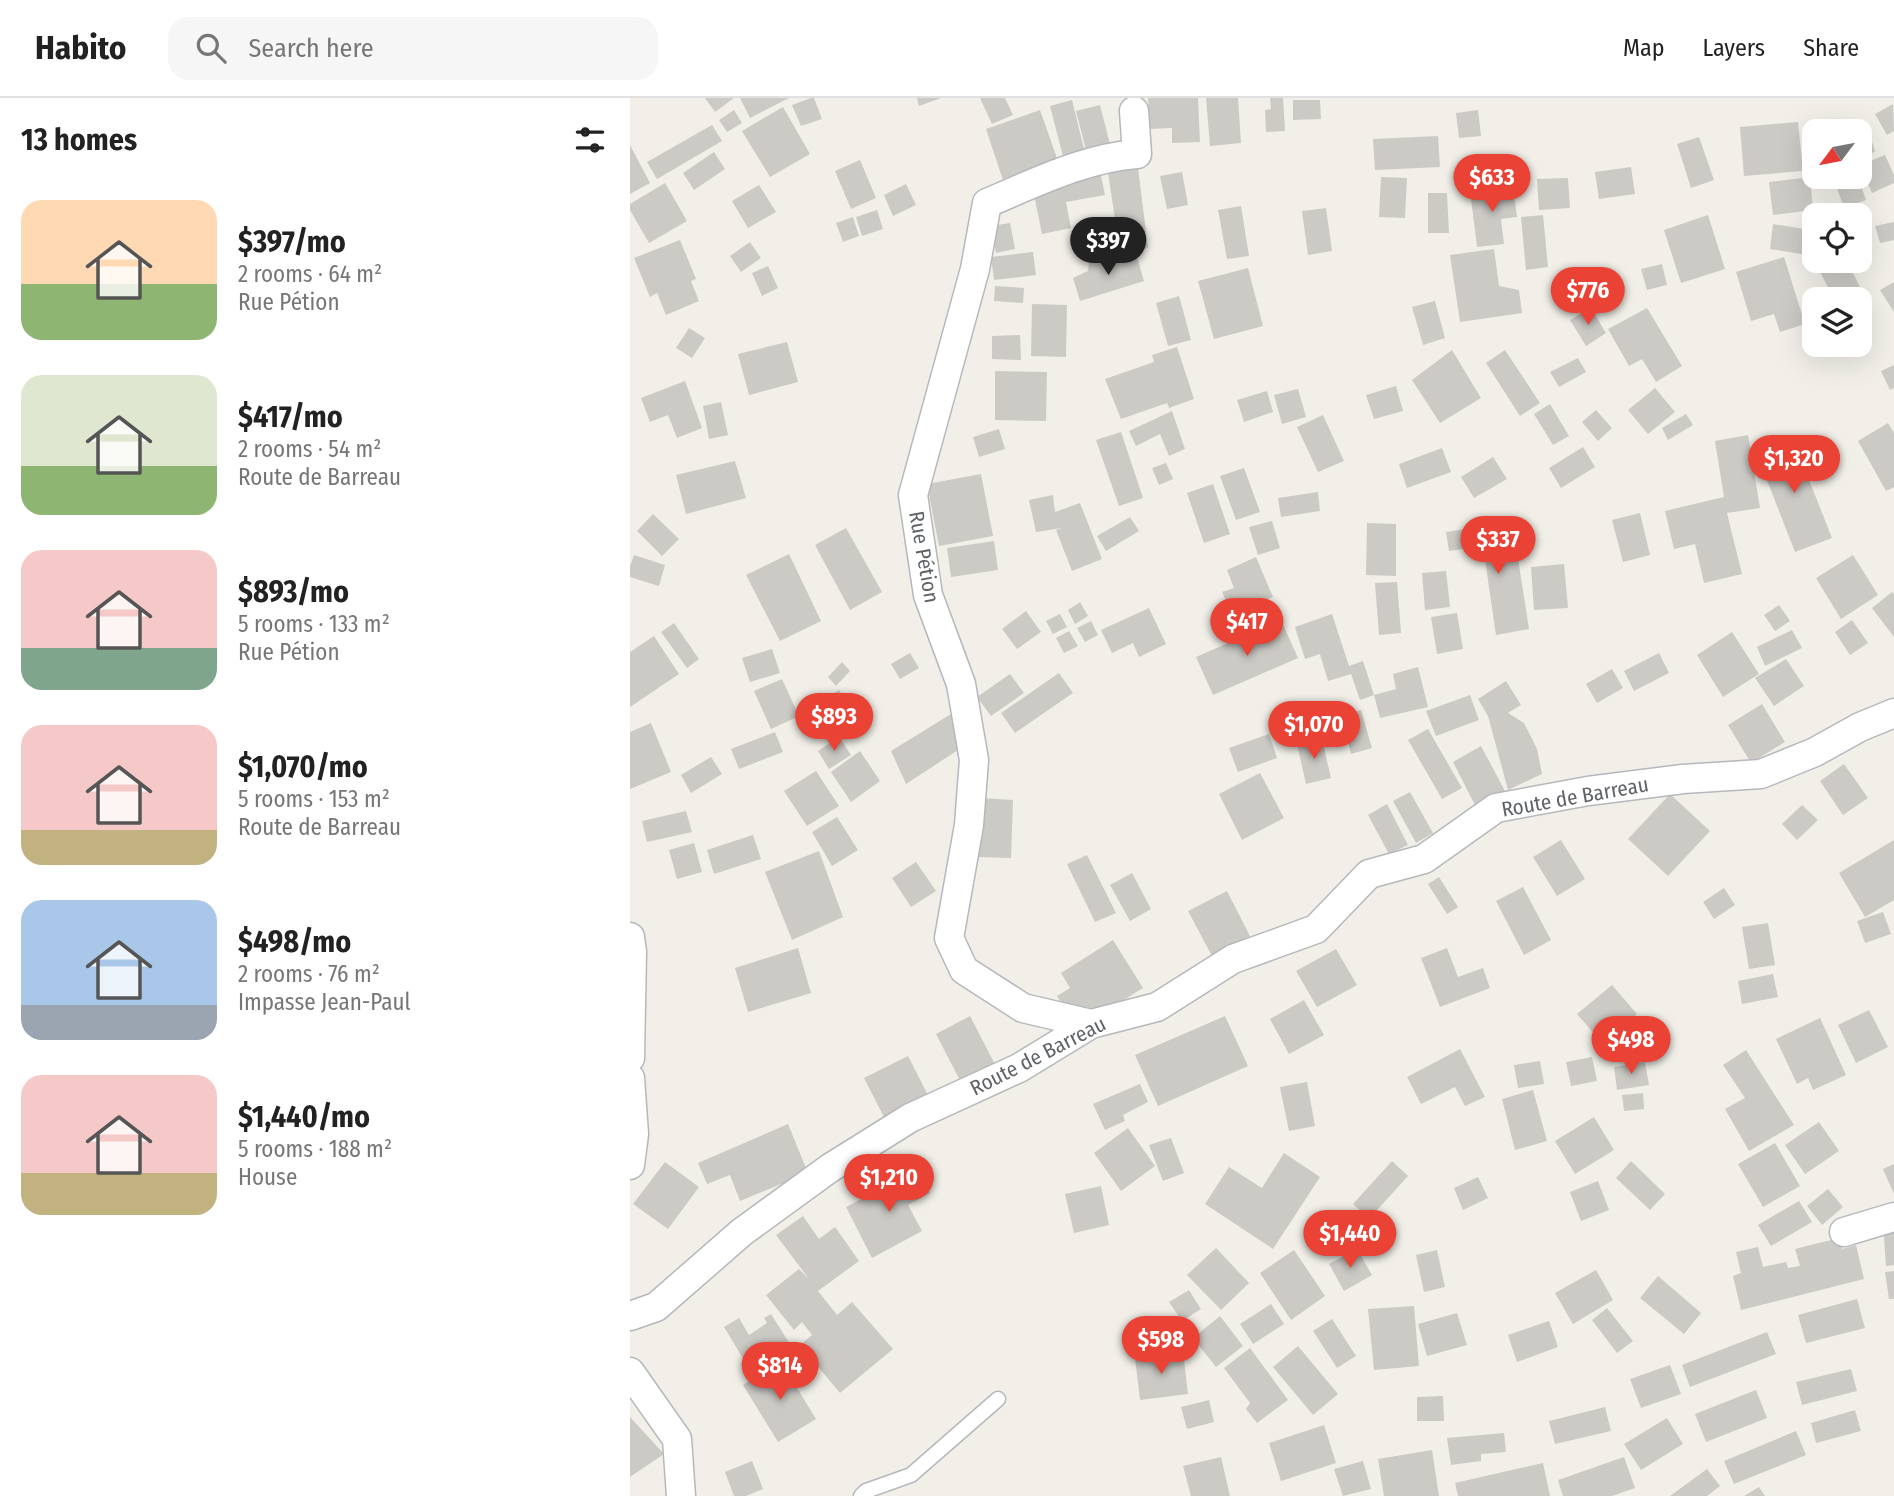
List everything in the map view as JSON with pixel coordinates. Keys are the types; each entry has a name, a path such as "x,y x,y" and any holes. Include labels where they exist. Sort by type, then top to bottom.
{"street":[{"name":"Rue Pétion","path":"1091,1024 1023,1008 964,970 949,938 969,825 974,760 961,684 928,595 913,495 975,269 987,203 1059,173 1116,156 1137,154 1134,111"},
{"name":"Route de Barreau","path":"630,1316 656,1307 742,1232 830,1168 910,1118 1019,1068 1091,1024 1157,1007 1233,959 1316,929 1369,874 1424,859 1496,808 1588,791 1683,779 1761,774 1815,752 1860,727 1894,713"},
{"path":"630,937 630,1058"},
{"path":"630,1078 634,1134 630,1164"},
{"path":"1844,1232 1894,1217"},
{"path":"630,1372 677,1439 681,1496"}],"lane":[{"path":"861,1496 866,1491 911,1475 998,1399"}],"building":[{"path":"705,98 734,98 715,112"},
{"path":"740,98 789,98 750,118"},
{"path":"814,98 822,119 801,126 792,105"},
{"path":"917,98 941,98 919,106"},
{"path":"980,98 1005,98 1013,115 992,124"},
{"path":"1148,98 1198,98 1200,142 1172,143 1172,128 1150,129"},
{"path":"1206,98 1238,98 1241,143 1210,146"},
{"path":"1270,98 1283,98 1285,131 1266,132 1265,110 1271,109"},
{"path":"1072,100 1085,153 1064,160 1050,106"},
{"path":"1293,100 1320,100 1321,119 1293,120"},
{"path":"1893,104 1894,131 1887,135 1875,114"},
{"path":"1100,105 1110,144 1086,150 1076,111"},
{"path":"783,107 810,154 770,177 742,131"},
{"path":"734,110 742,123 727,132 719,120"},
{"path":"1040,110 1058,161 1003,180 986,129"},
{"path":"1478,110 1481,136 1459,138 1456,113"},
{"path":"1798,122 1802,171 1744,176 1740,127"},
{"path":"712,125 722,141 657,179 647,162"},
{"path":"1438,136 1440,167 1375,170 1373,139"},
{"path":"1699,137 1714,180 1691,188 1677,144"},
{"path":"630,145 650,183 630,194"},
{"path":"714,152 725,169 694,190 683,173"},
{"path":"1885,155 1894,175 1894,183 1872,193 1870,189 1872,160"},
{"path":"860,160 876,198 851,209 835,171"},
{"path":"1631,167 1635,194 1599,199 1595,172"},
{"path":"1138,168 1148,248 1112,253 1093,244 1104,220 1115,219 1108,173"},
{"path":"1100,171 1105,195 1066,202 1071,228 1042,234 1032,185"},
{"path":"1182,172 1188,205 1167,209 1160,176"},
{"path":"1381,177 1407,178 1405,218 1379,217"},
{"path":"1568,178 1570,208 1539,210 1537,179"},
{"path":"1802,178 1802,189 1811,189 1812,203 1802,203 1802,211 1773,215 1769,182"},
{"path":"665,183 687,221 649,243 630,210 630,204"},
{"path":"906,184 916,205 893,216 884,195"},
{"path":"759,185 776,212 748,228 732,201"},
{"path":"1513,186 1517,217 1501,219 1504,244 1477,247 1470,191"},
{"path":"1837,189 1862,189 1866,200 1842,203"},
{"path":"1428,193 1447,193 1449,233 1428,233"},
{"path":"1241,206 1249,256 1227,259 1218,210"},
{"path":"1326,208 1332,251 1308,255 1302,211"},
{"path":"877,210 883,229 862,236 856,217"},
{"path":"1543,215 1548,267 1526,270 1521,217"},
{"path":"1708,215 1725,269 1681,283 1664,230"},
{"path":"853,217 859,236 843,242 836,223"},
{"path":"1894,222 1894,240 1880,243 1875,226"},
{"path":"1010,223 1015,249 996,253 991,226"},
{"path":"1773,224 1802,229 1802,254 1770,249"},
{"path":"680,240 696,279 691,281 699,301 666,315 657,293 650,297 634,258"},
{"path":"750,242 761,258 741,272 730,256"},
{"path":"1494,249 1499,286 1519,290 1522,313 1460,322 1450,255"},
{"path":"1033,252 1036,275 994,280 991,257"},
{"path":"1090,254 1104,261 1137,257 1144,281 1080,301 1073,278 1088,271"},
{"path":"1784,257 1802,314 1802,325 1780,332 1774,314 1751,321 1736,272"},
{"path":"1662,264 1667,285 1647,290 1641,269"},
{"path":"768,266 778,288 762,296 752,273"},
{"path":"1248,268 1263,326 1214,339 1198,281"},
{"path":"1821,273 1853,273 1860,287 1828,287"},
{"path":"1894,282 1894,312 1880,290"},
{"path":"995,286 1024,288 1023,303 994,301"},
{"path":"1179,296 1191,340 1168,346 1156,303"},
{"path":"1435,301 1445,338 1423,345 1412,307"},
{"path":"1032,304 1067,305 1066,357 1031,356"},
{"path":"1591,308 1606,333 1586,346 1570,320"},
{"path":"1647,308 1682,366 1656,382 1642,359 1629,366 1608,329"},
{"path":"689,328 705,338 692,358 676,348"},
{"path":"1020,335 1021,360 992,359 992,336"},
{"path":"787,342 798,382 749,395 738,354"},
{"path":"1177,347 1194,399 1169,408 1167,403 1121,419 1105,379 1154,362 1152,355"},
{"path":"1452,350 1481,398 1440,423 1412,380"},
{"path":"1505,350 1540,403 1520,416 1486,363"},
{"path":"1578,358 1586,372 1559,387 1550,372"},
{"path":"1894,365 1894,388 1890,390 1881,371"},
{"path":"995,371 1047,372 1046,421 995,420"},
{"path":"685,381 702,428 677,438 668,415 650,422 641,398"},
{"path":"1396,386 1403,411 1374,419 1366,395"},
{"path":"1655,388 1675,412 1648,434 1628,410"},
{"path":"1298,389 1306,417 1282,424 1274,395"},
{"path":"1267,391 1273,412 1244,422 1237,400"},
{"path":"721,402 728,435 709,439 703,406"},
{"path":"1550,404 1569,436 1553,445 1534,414"},
{"path":"1596,410 1612,428 1598,441 1582,422"},
{"path":"1172,411 1185,449 1169,456 1160,434 1136,446 1129,431"},
{"path":"1686,414 1693,425 1668,440 1662,428"},
{"path":"1323,415 1344,461 1318,472 1297,427"},
{"path":"1888,423 1894,433 1894,487 1886,491 1858,441"},
{"path":"999,429 1005,449 979,457 973,437"},
{"path":"1121,432 1143,498 1119,506 1096,440"},
{"path":"1748,435 1760,508 1727,513 1742,574 1704,583 1695,544 1674,549 1665,511 1724,497 1715,441"},
{"path":"1792,437 1832,538 1795,552 1756,452"},
{"path":"1583,447 1595,467 1561,488 1549,468"},
{"path":"1442,448 1451,472 1407,488 1399,464"},
{"path":"1493,457 1507,479 1474,498 1461,477"},
{"path":"735,461 746,498 686,514 676,475"},
{"path":"1166,463 1173,479 1159,485 1152,468"},
{"path":"1244,468 1260,512 1236,520 1220,476"},
{"path":"981,474 993,536 939,546 927,484"},
{"path":"1213,484 1230,534 1204,543 1187,493"},
{"path":"1318,492 1320,511 1281,517 1278,498"},
{"path":"1053,495 1055,512 1080,503 1102,559 1072,571 1056,530 1062,528 1036,532 1029,500"},
{"path":"1640,513 1650,555 1623,562 1612,520"},
{"path":"653,514 679,539 662,556 637,531"},
{"path":"1130,517 1139,531 1106,551 1097,536"},
{"path":"1272,521 1280,548 1258,555 1249,527"},
{"path":"1367,523 1396,524 1396,576 1366,575"},
{"path":"1483,526 1484,537 1514,533 1529,629 1496,635 1483,546 1449,551 1446,532"},
{"path":"846,528 882,592 850,610 815,545"},
{"path":"994,541 998,570 951,577 947,548"},
{"path":"789,554 821,621 780,641 746,575"},
{"path":"634,555 665,565 659,586 630,577"},
{"path":"1853,555 1878,595 1841,619 1816,578"},
{"path":"1256,557 1273,597 1232,614 1222,592 1234,588 1227,570"},
{"path":"1564,564 1568,608 1534,610 1531,567"},
{"path":"1446,571 1450,607 1425,610 1422,573"},
{"path":"1397,582 1401,633 1379,635 1375,583"},
{"path":"1892,592 1894,594 1894,637 1872,608"},
{"path":"1080,602 1088,616 1075,624 1068,610"},
{"path":"1779,605 1790,621 1775,631 1764,615"},
{"path":"1149,608 1166,644 1139,657 1133,643 1112,653 1101,630"},
{"path":"1026,611 1041,632 1017,649 1002,629"},
{"path":"1457,613 1463,649 1437,654 1431,617"},
{"path":"1060,614 1067,627 1053,634 1046,621"},
{"path":"1332,614 1349,666 1363,661 1374,695 1360,700 1351,674 1328,681 1320,654 1305,659 1295,627"},
{"path":"1281,620 1298,658 1213,695 1196,657"},
{"path":"1852,620 1868,643 1850,655 1835,632"},
{"path":"1091,621 1098,635 1085,642 1077,628"},
{"path":"674,623 699,659 687,668 661,632"},
{"path":"1792,630 1802,648 1765,666 1757,647"},
{"path":"1069,631 1078,646 1064,653 1056,638"},
{"path":"1732,632 1759,674 1723,697 1697,655"},
{"path":"654,636 679,674 630,707 630,652"},
{"path":"772,649 780,673 750,682 742,658"},
{"path":"910,653 919,668 900,679 891,664"},
{"path":"1659,653 1669,673 1634,691 1624,671"},
{"path":"1786,659 1804,686 1774,706 1755,678"},
{"path":"842,662 850,671 836,686 828,677"},
{"path":"1418,667 1428,707 1380,718 1374,695 1396,689 1393,674"},
{"path":"1612,669 1623,688 1597,703 1586,684"},
{"path":"1059,673 1073,693 1015,733 1001,713"},
{"path":"1010,674 1024,693 991,716 977,697"},
{"path":"782,679 799,716 771,729 754,691"},
{"path":"1506,681 1521,705 1508,713 1524,723 1537,749 1542,774 1508,790 1488,716 1478,699"},
{"path":"839,690 857,719 833,733 815,705"},
{"path":"1470,695 1479,720 1436,736 1426,711"},
{"path":"1762,704 1785,742 1751,763 1728,725"},
{"path":"1361,710 1372,748 1351,754 1341,716"},
{"path":"951,714 958,750 906,784 891,751"},
{"path":"651,723 671,772 630,789 630,732"},
{"path":"1428,729 1462,788 1442,799 1408,740"},
{"path":"775,732 783,752 739,769 731,749"},
{"path":"1269,734 1277,758 1238,772 1229,748"},
{"path":"839,737 851,755 829,769 818,751"},
{"path":"1322,739 1331,778 1306,784 1297,744"},
{"path":"1481,746 1505,791 1476,807 1453,762"},
{"path":"860,751 880,781 851,802 831,772"},
{"path":"711,757 722,774 691,793 681,775"},
{"path":"1844,764 1868,798 1843,815 1820,781"},
{"path":"816,771 839,806 807,826 784,791"},
{"path":"1260,773 1284,818 1242,840 1219,794"},
{"path":"1410,792 1433,833 1416,843 1393,801"},
{"path":"1670,794 1710,831 1668,876 1628,839"},
{"path":"980,798 1013,800 1011,858 978,857"},
{"path":"1387,804 1408,845 1389,854 1368,815"},
{"path":"1802,805 1818,820 1797,840 1782,824"},
{"path":"686,811 692,832 647,842 642,821"},
{"path":"837,817 858,850 832,866 812,832"},
{"path":"753,835 761,859 714,874 707,850"},
{"path":"1561,840 1585,879 1557,896 1533,857"},
{"path":"1894,840 1894,900 1865,917 1839,873"},
{"path":"694,843 702,872 677,879 669,850"},
{"path":"819,851 843,917 792,940 765,872"},
{"path":"1087,855 1116,913 1095,922 1067,864"},
{"path":"916,862 936,891 911,907 892,878"},
{"path":"1132,873 1151,909 1130,921 1110,885"},
{"path":"1439,877 1458,907 1447,914 1428,884"},
{"path":"1523,887 1551,940 1524,955 1496,901"},
{"path":"1724,888 1735,905 1714,919 1703,902"},
{"path":"1227,891 1250,936 1212,956 1188,911"},
{"path":"1883,912 1891,934 1865,943 1857,921"},
{"path":"1768,923 1775,965 1749,969 1742,927"},
{"path":"1113,940 1143,988 1090,1021 1071,1018 1057,996 1070,988 1061,973"},
{"path":"798,948 811,993 748,1012 735,968"},
{"path":"1447,948 1458,977 1483,968 1490,988 1440,1007 1421,958"},
{"path":"1336,949 1357,985 1317,1007 1296,971"},
{"path":"1773,974 1778,997 1742,1004 1738,981"},
{"path":"1612,985 1637,1014 1603,1044 1577,1014"},
{"path":"1304,1000 1324,1035 1289,1054 1270,1019"},
{"path":"1869,1010 1888,1047 1856,1063 1838,1025"},
{"path":"970,1016 999,1072 965,1090 936,1034"},
{"path":"1225,1016 1248,1066 1158,1106 1135,1055"},
{"path":"1820,1018 1846,1075 1813,1090 1808,1078 1797,1084 1776,1039"},
{"path":"1460,1049 1485,1097 1465,1106 1455,1087 1421,1104 1407,1077"},
{"path":"1746,1050 1794,1125 1749,1151 1725,1109 1745,1098 1723,1065"},
{"path":"908,1056 932,1103 888,1125 864,1078"},
{"path":"1592,1057 1597,1081 1571,1086 1566,1062"},
{"path":"1540,1061 1544,1084 1518,1088 1514,1065"},
{"path":"1645,1062 1649,1085 1617,1090 1614,1067"},
{"path":"1307,1082 1315,1126 1289,1131 1280,1087"},
{"path":"1140,1084 1148,1102 1123,1115 1125,1121 1105,1130 1093,1104"},
{"path":"1533,1090 1547,1141 1515,1150 1502,1099"},
{"path":"1643,1093 1644,1109 1624,1111 1622,1095"},
{"path":"1594,1117 1614,1150 1575,1174 1555,1141"},
{"path":"1819,1122 1839,1151 1805,1174 1785,1145"},
{"path":"788,1124 808,1173 740,1201 730,1175 707,1184 698,1163"},
{"path":"1128,1128 1155,1166 1121,1191 1094,1153"},
{"path":"1171,1138 1184,1173 1163,1181 1149,1145"},
{"path":"1775,1143 1800,1186 1763,1207 1738,1164"},
{"path":"1284,1153 1320,1177 1273,1249 1205,1204 1229,1167 1262,1188"},
{"path":"1392,1161 1408,1176 1369,1219 1353,1204"},
{"path":"1631,1161 1665,1194 1650,1210 1616,1178"},
{"path":"665,1162 699,1187 668,1229 633,1204"},
{"path":"1894,1164 1894,1194 1883,1169"},
{"path":"918,1169 930,1193 908,1205 922,1231 872,1258 846,1207"},
{"path":"1478,1177 1488,1198 1463,1210 1454,1188"},
{"path":"1598,1181 1609,1210 1581,1221 1570,1192"},
{"path":"1101,1186 1109,1225 1074,1233 1065,1194"},
{"path":"1828,1189 1843,1207 1822,1225 1807,1206"},
{"path":"1799,1201 1812,1222 1771,1246 1758,1225"},
{"path":"803,1216 819,1239 835,1227 859,1261 818,1291 837,1315 852,1302 893,1349 840,1393 815,1363 808,1368 793,1351 812,1335 802,1322 794,1330 766,1295 799,1269 809,1279 776,1235"},
{"path":"1883,1223 1894,1223 1894,1265 1886,1266"},
{"path":"1839,1238 1842,1249 1856,1245 1864,1279 1741,1310 1733,1276 1741,1273 1736,1252 1758,1247 1763,1267 1786,1262 1788,1268 1800,1266 1795,1249"},
{"path":"1216,1248 1249,1283 1221,1310 1187,1275"},
{"path":"1357,1249 1372,1275 1344,1291 1329,1264"},
{"path":"1294,1250 1325,1296 1291,1320 1260,1273"},
{"path":"1437,1250 1445,1287 1424,1292 1416,1255"},
{"path":"1596,1270 1613,1300 1573,1324 1555,1293"},
{"path":"1894,1271 1894,1299 1889,1299 1885,1272"},
{"path":"1658,1276 1701,1313 1684,1334 1640,1298"},
{"path":"1189,1290 1201,1309 1182,1321 1169,1302"},
{"path":"1857,1299 1865,1328 1806,1343 1798,1315"},
{"path":"1271,1304 1284,1324 1253,1344 1240,1324"},
{"path":"1414,1306 1419,1366 1374,1370 1368,1309"},
{"path":"1607,1308 1633,1341 1617,1353 1592,1320"},
{"path":"1457,1313 1467,1345 1427,1356 1418,1324"},
{"path":"771,1314 790,1344 750,1370 724,1327 739,1318 749,1335 767,1323 764,1318"},
{"path":"1220,1316 1243,1346 1216,1367 1193,1338"},
{"path":"1332,1319 1356,1356 1337,1368 1313,1331"},
{"path":"1549,1321 1558,1347 1517,1362 1508,1335"},
{"path":"1767,1332 1776,1354 1690,1387 1682,1365"},
{"path":"1298,1346 1338,1394 1313,1415 1273,1367"},
{"path":"1250,1348 1288,1400 1257,1423 1246,1409 1250,1403 1224,1368"},
{"path":"1183,1352 1188,1394 1140,1400 1135,1358"},
{"path":"781,1362 816,1419 778,1442 743,1385"},
{"path":"1670,1365 1681,1394 1641,1408 1630,1379"},
{"path":"1851,1369 1857,1391 1802,1405 1796,1382"},
{"path":"1756,1390 1767,1418 1706,1442 1695,1414"},
{"path":"1443,1396 1444,1421 1417,1421 1417,1397"},
{"path":"1209,1400 1214,1422 1187,1429 1181,1407"},
{"path":"1605,1407 1611,1431 1555,1444 1549,1421"},
{"path":"1855,1410 1861,1431 1816,1443 1811,1423"},
{"path":"630,1417 664,1454 630,1477"},
{"path":"1667,1418 1683,1444 1641,1470 1624,1444"},
{"path":"1324,1425 1336,1463 1281,1481 1269,1443"},
{"path":"1796,1431 1806,1455 1734,1484 1724,1461"},
{"path":"1504,1433 1506,1452 1481,1454 1481,1461 1451,1465 1447,1438"},
{"path":"1432,1450 1439,1496 1384,1496 1378,1459"},
{"path":"1221,1457 1230,1496 1191,1496 1183,1466"},
{"path":"1624,1457 1635,1488 1612,1496 1563,1496 1558,1480"},
{"path":"752,1461 763,1489 746,1496 734,1496 725,1472"},
{"path":"1363,1461 1371,1489 1343,1496 1334,1469"},
{"path":"1543,1463 1550,1496 1458,1496 1455,1483"},
{"path":"1707,1469 1720,1486 1707,1496 1670,1496"},
{"path":"1759,1487 1765,1496 1744,1496"}]}
